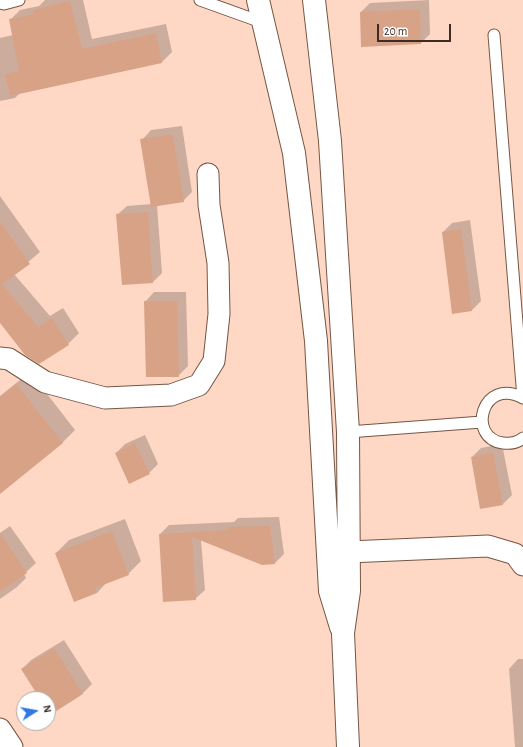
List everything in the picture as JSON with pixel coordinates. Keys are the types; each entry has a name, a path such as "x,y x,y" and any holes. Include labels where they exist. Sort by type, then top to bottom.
{"highway":[{"path":"258,0 294,153 316,341 330,591 343,633"},
{"path":"314,0 330,141 348,432 349,590 343,633 348,747"}],"street":[{"path":"0,358 8,359 45,382 105,398 170,395 199,385 214,361 219,314 218,263 209,205 208,174"},
{"path":"348,552 488,546 515,554 523,565"},
{"path":"0,729 12,747"}],"lane":[{"path":"0,3 4,4 19,0"},
{"path":"200,0 264,23"},
{"path":"494,35 523,398 514,394 504,393 494,396 487,403 482,412 482,422 485,432 492,439 501,443 511,444 523,438"},
{"path":"348,432 482,422"}],"building":[{"path":"70,1 82,49 156,33 162,63 10,96 5,74 19,71 9,19 34,14 33,10"},
{"path":"420,9 421,44 361,47 360,12"},
{"path":"173,134 184,202 151,207 140,139"},
{"path":"148,212 153,283 122,285 116,214"},
{"path":"0,222 30,264 2,284 38,327 52,318 69,345 39,364 25,355 0,323"},
{"path":"461,229 472,311 452,314 442,232"},
{"path":"144,301 177,301 179,377 146,377"},
{"path":"16,384 63,443 0,494 0,397"},
{"path":"135,443 150,474 129,484 115,453"},
{"path":"493,453 503,505 480,509 471,457"},
{"path":"270,526 275,564 262,565 192,537 196,600 163,602 159,534 228,530 227,527"},
{"path":"112,531 129,575 95,588 97,593 74,602 55,553"},
{"path":"0,533 27,573 0,592"},
{"path":"54,648 83,694 56,711 56,691 35,691 21,669"}]}
